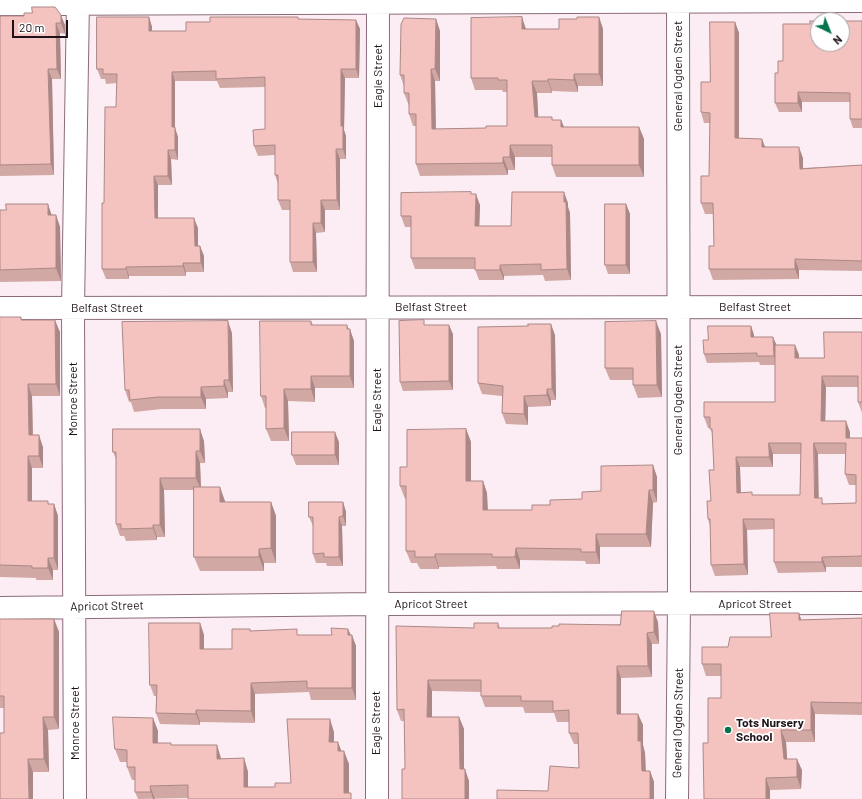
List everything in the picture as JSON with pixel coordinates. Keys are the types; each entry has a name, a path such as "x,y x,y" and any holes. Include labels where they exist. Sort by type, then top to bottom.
{"street":[{"name":"Eagle Street","path":"376,799 378,1"},
{"name":"General Ogden Street","path":"677,799 679,604 677,307 678,1"},
{"path":"0,4 78,2 862,1"},
{"name":"Monroe Street","path":"75,799 73,308 78,2"},
{"name":"Belfast Street","path":"0,308 862,307"},
{"name":"Apricot Street","path":"0,608 74,606 376,604 862,603"}],"building":[{"path":"32,7 55,7 61,15 61,23 56,23 57,69 48,69 51,164 0,165 0,16 24,16 24,13 32,13"},
{"path":"97,17 149,17 149,31 186,31 186,22 210,22 210,17 298,17 298,19 356,20 356,69 341,69 341,126 343,126 343,149 336,149 337,200 321,200 321,223 313,223 313,262 290,262 290,200 278,200 278,175 275,175 275,145 254,146 253,130 265,129 265,77 216,79 216,71 172,72 172,127 175,127 175,150 168,150 168,176 154,176 155,218 194,218 195,246 200,246 201,263 183,263 183,266 102,269 102,203 104,203 105,107 116,107 117,74 103,74 103,69 97,69"},
{"path":"522,17 522,29 559,29 559,19 599,17 599,74 574,74 574,80 548,79 548,81 532,81 535,117 552,117 552,120 561,120 561,127 639,127 639,165 552,165 552,145 510,145 510,157 503,157 503,163 416,164 416,114 409,114 409,93 404,93 404,75 400,75 401,24 404,18 436,19 435,69 431,69 432,129 507,126 507,80 498,80 498,78 471,78 471,18"},
{"path":"850,21 862,21 862,119 850,119 850,93 798,92 798,103 775,103 775,73 778,73 778,61 783,61 783,24 810,24 810,52 850,52"},
{"path":"710,22 735,22 735,138 762,139 762,147 799,147 800,169 862,165 862,261 795,259 795,269 709,269 709,246 714,246 713,203 701,203 701,176 709,176 710,113 701,112 701,82 710,82"},
{"path":"471,192 471,194 476,194 475,226 511,226 512,192 564,192 564,202 566,202 567,269 541,270 541,264 500,265 500,270 475,270 475,258 411,258 411,216 401,216 401,193"},
{"path":"6,204 48,204 48,215 56,215 56,268 0,270 0,210 6,210"},
{"path":"605,204 626,204 626,265 605,265"},
{"path":"0,317 21,317 21,320 55,320 56,384 28,384 29,435 39,435 39,456 28,456 28,501 48,501 48,504 54,504 54,558 48,558 48,568 0,565"},
{"path":"424,320 424,325 449,325 449,381 400,382 399,321"},
{"path":"228,321 229,380 224,380 224,386 201,387 201,397 158,397 130,400 129,390 125,390 122,322"},
{"path":"260,321 311,321 311,325 347,325 347,329 350,329 350,376 311,376 311,389 284,389 284,428 266,429 266,396 261,396"},
{"path":"656,321 657,385 633,385 633,368 605,368 605,322"},
{"path":"528,324 551,324 552,389 547,389 547,395 524,396 524,414 502,413 503,386 478,383 478,327 528,326"},
{"path":"708,326 751,326 751,337 773,337 774,356 757,356 757,353 704,354 703,340 708,340"},
{"path":"824,332 862,332 862,402 858,402 858,376 822,376 821,421 846,421 846,438 862,438 862,556 822,557 822,562 774,562 774,519 743,519 744,564 711,565 710,519 708,519 707,501 711,501 709,470 714,470 712,429 710,429 710,417 704,417 704,402 775,402 775,345 795,345 795,358 824,358","holes":["769,443 801,443 800,495 752,495 752,492 737,493 736,457 769,457","814,443 846,443 845,474 856,475 856,503 822,504 822,498 815,498"]},
{"path":"113,429 200,429 200,451 196,451 196,478 160,478 160,525 153,525 153,528 121,529 121,524 116,524 116,452 113,452"},
{"path":"466,429 466,481 483,481 483,510 532,510 532,505 550,505 550,500 582,499 582,492 601,491 601,466 653,465 653,490 649,490 646,534 596,534 596,552 581,552 581,549 516,548 515,557 492,557 492,554 435,554 435,557 415,557 415,551 406,551 406,486 400,486 400,467 407,467 407,430"},
{"path":"292,432 335,432 335,455 292,455"},
{"path":"194,487 220,487 220,502 271,502 271,548 259,549 259,557 194,557"},
{"path":"309,502 343,502 343,516 339,517 339,557 324,557 324,553 313,554 313,517 309,517"},
{"path":"622,611 654,611 654,632 647,633 648,666 617,666 617,714 638,714 638,741 641,741 642,771 650,771 650,799 497,799 497,790 548,791 550,766 579,768 578,733 569,733 569,710 553,711 553,701 521,701 521,696 481,696 481,680 428,680 427,717 459,717 460,769 465,769 465,799 402,799 402,769 405,769 404,709 397,710 396,626 474,628 474,623 498,623 498,628 552,628 552,626 559,626 559,624 620,625"},
{"path":"770,613 799,613 799,620 862,618 862,703 811,702 811,730 781,730 784,759 797,759 797,777 766,778 766,799 704,799 703,743 708,743 708,698 721,698 721,664 702,664 702,647 728,647 730,637 771,637"},
{"path":"0,619 54,619 54,717 43,717 44,759 28,759 29,799 0,799 0,733 4,733 4,696 0,696"},
{"path":"149,623 200,623 200,649 232,649 232,629 250,629 250,631 297,629 297,635 332,635 331,628 348,629 348,635 352,635 352,688 307,688 307,681 251,683 251,711 196,710 196,714 156,713 157,685 150,685"},
{"path":"113,717 153,718 153,743 171,743 171,745 217,745 217,759 244,758 244,787 275,787 275,783 291,783 287,719 330,719 329,742 338,742 338,751 344,751 344,793 351,793 351,799 188,799 188,785 150,786 151,792 135,792 135,767 127,767 127,750 115,749"}],"place":[{"name":"Tots Nursery School","path":"728,730"}]}
